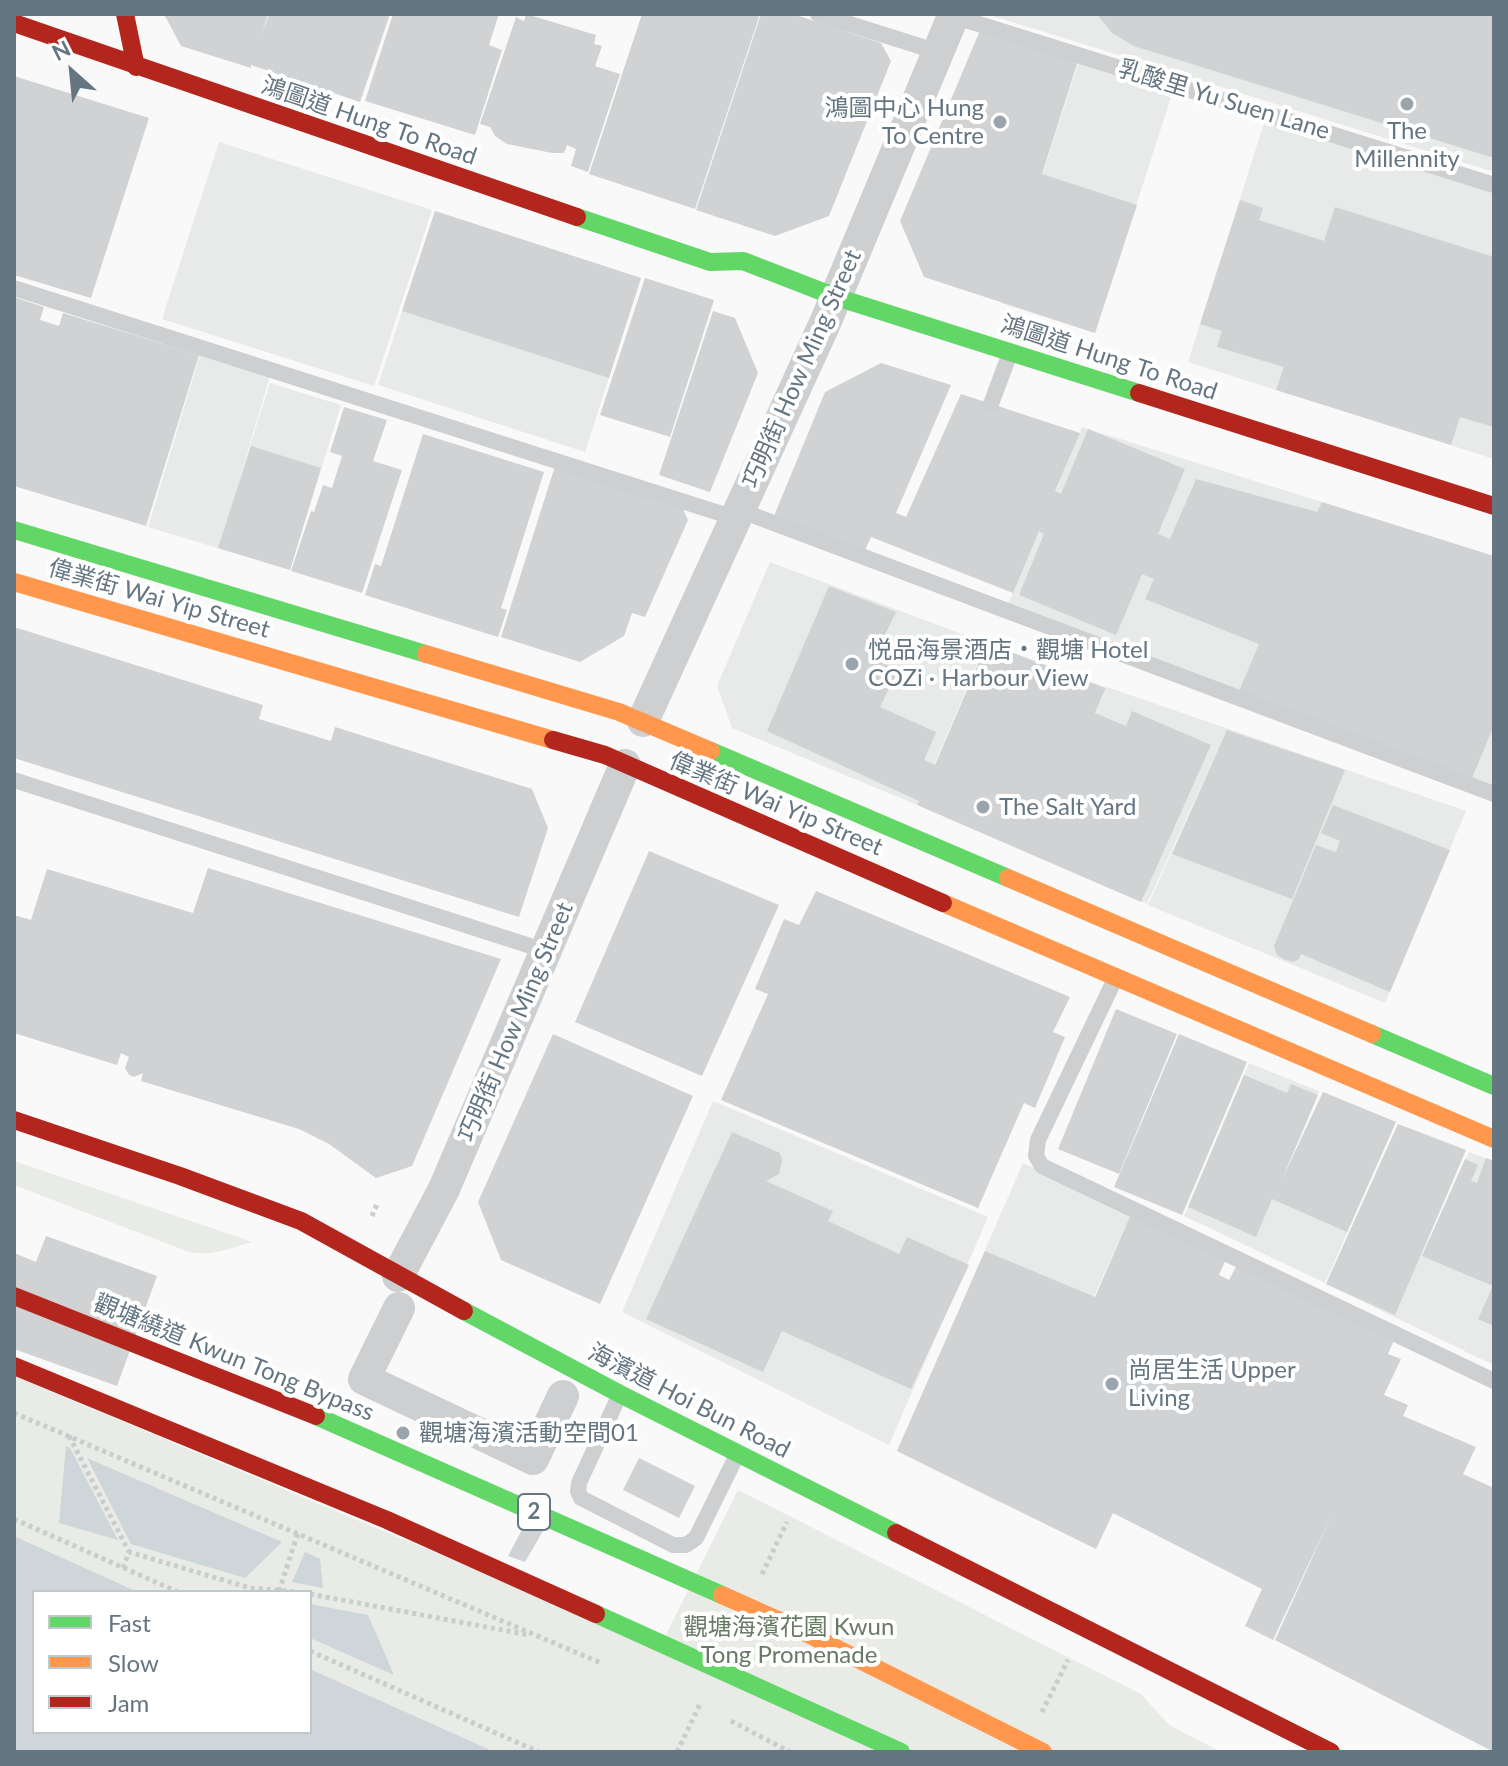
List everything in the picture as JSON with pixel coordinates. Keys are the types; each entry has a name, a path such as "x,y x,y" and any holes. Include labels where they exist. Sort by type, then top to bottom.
{"main road":[{"path":"125,14 136,67"},
{"name":"鴻圖道 Hung To Road","path":"14,23 710,262 743,261 824,312 1011,352 1494,506"},
{"path":"74,42 91,29"},
{"name":"鴻圖道 Hung To Road","path":"710,262 731,284"},
{"name":"偉業街 Wai Yip Street","path":"14,530 643,721 1494,1086"},
{"name":"偉業街 Wai Yip Street","path":"14,582 605,755 1115,978 1494,1139"},
{"name":"海濱道 Hoi Bun Road","path":"14,1120 301,1221 620,1394 1331,1752"},
{"name":"觀塘繞道 Kwun Tong Bypass","path":"14,1296 386,1446 800,1630 1043,1752"},
{"path":"14,1366 387,1520 901,1752"}],"street":[{"name":"巧明街 How Ming Street","path":"643,721 737,514 954,15"},
{"name":"巧明街 How Ming Street","path":"398,1276 444,1189 625,765"},
{"path":"399,1308 364,1379 533,1459 563,1396"}],"lane":[{"path":"818,14 938,52"},
{"name":"乳酸里 Yu Suen Lane","path":"954,15 1494,185"},
{"path":"14,288 737,514 1494,794"},
{"path":"991,404 1011,352"},
{"path":"14,780 546,951"},
{"path":"1115,978 1038,1140 1036,1156 1042,1166 1494,1381"},
{"path":"620,1394 578,1491 581,1498 660,1539 673,1545 686,1545 696,1538 738,1454"}],"path":[{"path":"14,1413 614,1668"},
{"path":"69,1435 129,1552 250,1588 280,1590 298,1533"},
{"path":"14,1519 173,1590"},
{"path":"123,1568 129,1552"},
{"path":"312,1594 542,1638"},
{"path":"1041,1713 1074,1649"},
{"path":"312,1652 539,1752"},
{"path":"685,1699 713,1712"},
{"path":"726,1719 790,1752"}],"shaded area":[{"name":"The Millennity","path":"1494,14 1494,172 993,16"},
{"path":"1080,58 1174,88 1095,333 1001,303"},
{"path":"1266,117 1494,189 1494,459 1188,362"},
{"path":"219,142 432,210 374,386 162,319"},
{"path":"435,211 641,278 585,452 378,385"},
{"path":"200,355 270,376 238,484 270,383 341,405 290,570 148,527"},
{"path":"1082,427 1322,502 1239,691 1008,604"},
{"name":"悦品海景酒店‧觀塘 Hotel COZi ∙ Harbour View","path":"770,562 986,643 917,805 732,728 717,686"},
{"path":"1107,687 1466,811 1385,1003 1148,905 1222,741 1147,904 1032,854"},
{"path":"1494,726 1494,786 1472,778"},
{"path":"1249,1063 1319,1091 1283,1177 1323,1092 1396,1122 1325,1283 1184,1216"},
{"path":"713,1101 988,1217 889,1445 622,1312"},
{"path":"1398,1124 1466,1150 1416,1268 1469,1152 1494,1161 1494,1365 1464,1351 1467,1344 1463,1350 1326,1284"},
{"path":"1023,1163 1131,1214 1001,1503 897,1451"},
{"path":"66,1446 70,1448 118,1540 59,1523"},
{"path":"87,1458 282,1542 245,1578 131,1544"},
{"path":"14,1536 134,1590 32,1590 32,1734 312,1734 312,1670 495,1752 14,1752"},
{"path":"305,1552 320,1559 323,1588 292,1582"},
{"path":"312,1604 368,1615 394,1675 312,1639"}],"green space":[{"path":"14,1161 252,1242 213,1253 189,1252 14,1185"},
{"name":"觀塘海濱花園 Kwun Tong Promenade","path":"14,1376 660,1647 738,1490 1141,1694 1169,1725 1221,1752 495,1752 312,1670 312,1590 134,1590 14,1536"}],"building":[{"path":"164,14 268,14 262,35 269,14 390,14 360,102 251,65 251,68 181,46"},
{"path":"393,14 499,14 489,45 502,50 475,135 365,101"},
{"path":"526,14 596,35 594,44 602,46 595,66 620,74 588,172 571,166 576,149 567,145 564,153 552,153 507,144 495,136 490,127 480,124 516,17 524,21"},
{"path":"642,14 760,14 695,209 589,174"},
{"path":"761,14 793,14 881,43 891,61 829,216 775,236 696,210"},
{"name":"The Millennity","path":"1097,14 1494,14 1494,158 1134,46 1112,33"},
{"name":"鴻圖中心 Hung To Centre","path":"981,28 1079,58 1042,174 1137,205 1095,333 924,277 900,221"},
{"path":"14,76 149,118 91,298 14,275"},
{"path":"1240,200 1263,208 1259,220 1324,241 1335,207 1494,257 1494,427 1460,417 1451,445 1276,390 1284,367 1217,347 1222,331 1200,324"},
{"path":"435,211 641,278 609,378 402,311"},
{"path":"645,278 714,300 670,437 600,415"},
{"path":"14,297 44,307 40,320 59,326 63,313 199,355 146,526 14,486"},
{"path":"713,311 735,318 758,373 710,492 659,475"},
{"path":"881,363 951,385 896,513 906,517 961,394 1080,433 1055,491 1061,494 1088,429 1185,469 1158,534 1170,539 1196,479 1317,512 1322,502 1494,556 1494,726 1472,778 1239,691 1259,644 1145,599 1154,579 1142,574 1116,635 1019,595 1044,534 1039,531 1013,593 871,537 865,550 774,516 825,392"},
{"path":"344,407 387,420 373,461 402,470 362,593 291,571 323,485 332,488 342,456 330,452"},
{"path":"423,434 544,472 501,608 507,610 498,637 365,595 375,564 381,566"},
{"path":"251,446 321,468 290,570 218,548"},
{"path":"555,466 682,507 688,520 645,617 632,613 624,636 580,662 501,637"},
{"path":"829,586 896,612 873,659 898,670 880,707 936,732 924,760 935,765 987,643 1106,688 1095,713 1126,726 1132,711 1211,745 1141,902 917,805 919,801 767,731"},
{"path":"14,627 263,705 259,719 331,741 335,727 532,789 548,828 519,917 14,758"},
{"path":"1227,730 1345,770 1292,899 1172,854"},
{"path":"1333,805 1450,850 1390,992 1301,954 1293,962 1285,960 1277,955 1274,946 1316,845 1336,852 1340,841 1321,833"},
{"path":"649,851 779,905 702,1076 575,1022"},
{"path":"208,868 501,959 412,1166 376,1178 329,1144 299,1129 141,1081 143,1073 134,1077 129,1075 125,1068 129,1057 121,1053 117,1065 14,1033 14,915 31,920 47,869 193,913"},
{"path":"816,891 1070,997 1053,1032 1065,1037 1035,1108 1024,1103 978,1208 721,1100 768,994 755,989 784,919 799,925"},
{"path":"1116,1009 1177,1034 1119,1174 1058,1149"},
{"path":"553,1034 693,1096 600,1304 501,1260 478,1202"},
{"path":"1179,1034 1247,1062 1182,1215 1114,1187"},
{"path":"1244,1075 1287,1093 1291,1084 1318,1095 1280,1184 1323,1092 1396,1122 1347,1232 1272,1199 1256,1237 1188,1207"},
{"path":"1398,1124 1466,1150 1395,1315 1326,1284"},
{"path":"732,1132 780,1153 779,1174 766,1181 833,1211 828,1221 899,1254 907,1237 969,1265 911,1389 782,1331 763,1372 646,1319"},
{"path":"1486,1158 1494,1161 1494,1326 1478,1319 1493,1286 1422,1256 1465,1159 1478,1165 1471,1181 1477,1183"},
{"path":"1131,1214 1226,1259 1219,1275 1229,1280 1237,1265 1394,1340 1388,1354 1401,1359 1384,1395 1408,1405 1403,1416 1476,1447 1463,1474 1494,1488 1494,1752 1275,1640 1332,1514 1273,1640 1245,1626 1262,1589 1113,1513 1096,1549 897,1451 985,1251 1095,1297"},
{"path":"46,1236 157,1276 117,1386 14,1349 14,1253 36,1262"},
{"path":"639,1458 695,1486 679,1518 623,1490"},
{"path":"525,1524 543,1531 525,1562 508,1556"}],"traffic: fast":[{"path":"577,217 710,262 743,261 836,297 1139,393"},
{"path":"14,530 426,654"},
{"path":"711,751 1008,878"},
{"path":"1372,1034 1494,1086"},
{"path":"464,1311 620,1394 896,1533"},
{"path":"316,1416 722,1595"},
{"path":"596,1614 901,1752"}],"traffic: slow":[{"path":"14,582 553,740"},
{"path":"426,654 619,712 711,751"},
{"path":"1008,878 1372,1034"},
{"path":"943,903 1494,1139"},
{"path":"722,1595 800,1630 1043,1752"}],"traffic: jam":[{"path":"125,14 136,67"},
{"path":"14,23 577,217"},
{"path":"1139,393 1494,506"},
{"path":"553,740 605,755 943,903"},
{"path":"14,1120 301,1221 464,1311"},
{"path":"14,1296 316,1416"},
{"path":"14,1366 387,1520 596,1614"},
{"path":"896,1533 1331,1752"}],"place":[{"name":"The Millennity","path":"1407,104"},
{"name":"鴻圖中心 Hung To Centre","path":"1000,122"},
{"name":"悦品海景酒店‧觀塘 Hotel COZi ∙ Harbour View","path":"852,664"},
{"name":"The Salt Yard","path":"983,807"},
{"name":"尚居生活 Upper Living","path":"1112,1384"},
{"name":"觀塘海濱活動空間01","path":"403,1433"}]}
